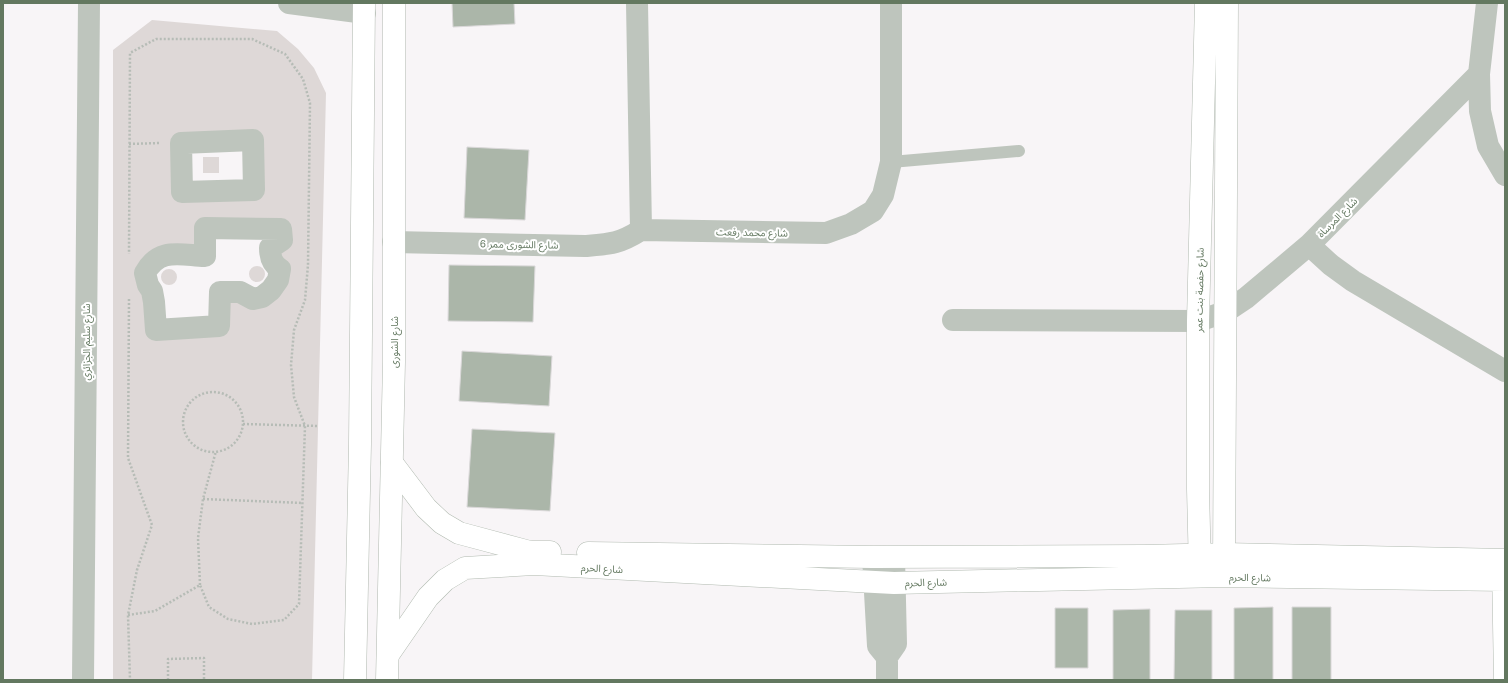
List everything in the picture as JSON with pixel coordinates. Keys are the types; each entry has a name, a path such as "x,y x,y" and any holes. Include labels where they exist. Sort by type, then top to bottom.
{"street":[{"name":"شارع سليم الجزائري","path":"83,680 88,3"},
{"path":"289,3 364,8 360,444 355,680"},
{"name":"شارع الشورى","path":"387,680 394,362 394,3"},
{"path":"637,3 641,230"},
{"name":"شارع محمد رفعت","path":"641,230 826,232 851,224 873,211 883,195 891,162 891,3"},
{"name":"شارع حفصة بنت عمر","path":"1200,577 1198,489 1198,321 1206,3"},
{"path":"1224,576 1227,3"},
{"path":"1487,3 1479,74 1480,111 1488,146 1505,175"},
{"name":"شارع المرساة","path":"1479,74 1309,245 1331,265 1353,281 1505,371"},
{"path":"205,228 281,229 282,240 270,248 270,256 275,266 280,269 278,280 262,297 253,299 240,292 220,292 219,326 156,330 152,291 148,285 145,273 149,266 161,256 205,256 205,228"},
{"name":"شارع الشورى ممر 6","path":"393,242 598,245 611,244 627,239 641,230"},
{"path":"953,320 1198,321 1225,312 1246,298 1309,245"},
{"name":"شارع الحرم","path":"392,463 426,508 442,523 459,533 530,552 873,557 1224,554 1504,570"},
{"path":"873,557 884,582"},
{"path":"887,680 887,657 878,646 884,582 894,557"},
{"name":"شارع الحرم","path":"388,655 428,597 445,580 465,568 534,564 884,582 1504,570"},
{"path":"1504,570 1505,680"}],"lane":[{"path":"891,162 1019,151"}],"path":[{"path":"129,262 130,53 156,39 252,39 285,54 303,79 310,103 308,265 305,300 294,330 291,365 294,397 305,426 299,604 284,620 252,624 228,619 209,607 200,585 198,538 202,499 216,451"},
{"path":"129,293 128,458 152,525 137,570 128,615 130,680"},
{"path":"217,392 228,396 236,403 241,413 242,424 240,434 234,442 226,448 216,451 205,451 195,446 187,438 184,427 184,416 188,406 196,398 206,393 217,392"},
{"path":"242,424 318,426"},
{"path":"202,499 302,503"},
{"path":"128,615 155,611 200,585"},
{"path":"168,680 168,659 204,658 204,680"}],"shaded area":[{"path":"152,20 277,31 298,49 314,68 326,93 312,680 113,680 113,50","holes":["252,141 254,190 182,192 181,143","205,228 282,240 262,297 220,292 219,326 156,330 155,260 205,256"]},
{"path":"203,157 219,157 219,173 203,173"},
{"path":"257,266 263,268 265,274 263,280 257,282 251,280 249,274 251,268"},
{"path":"169,269 175,271 177,277 175,283 169,285 163,283 161,277 163,271"}],"building":[{"path":"452,3 514,3 515,24 453,27"},
{"path":"467,147 529,150 525,220 464,218"},
{"path":"449,265 535,266 533,322 448,321"},
{"path":"462,351 552,356 549,406 459,401"},
{"path":"472,429 555,433 550,511 467,507"},
{"path":"1273,607 1273,680 1234,680 1234,608"},
{"path":"1292,607 1331,607 1331,680 1292,680"},
{"path":"1055,608 1088,608 1088,668 1055,668"},
{"path":"1150,609 1150,680 1113,680 1113,610"},
{"path":"1175,610 1212,610 1212,680 1174,680"}]}
